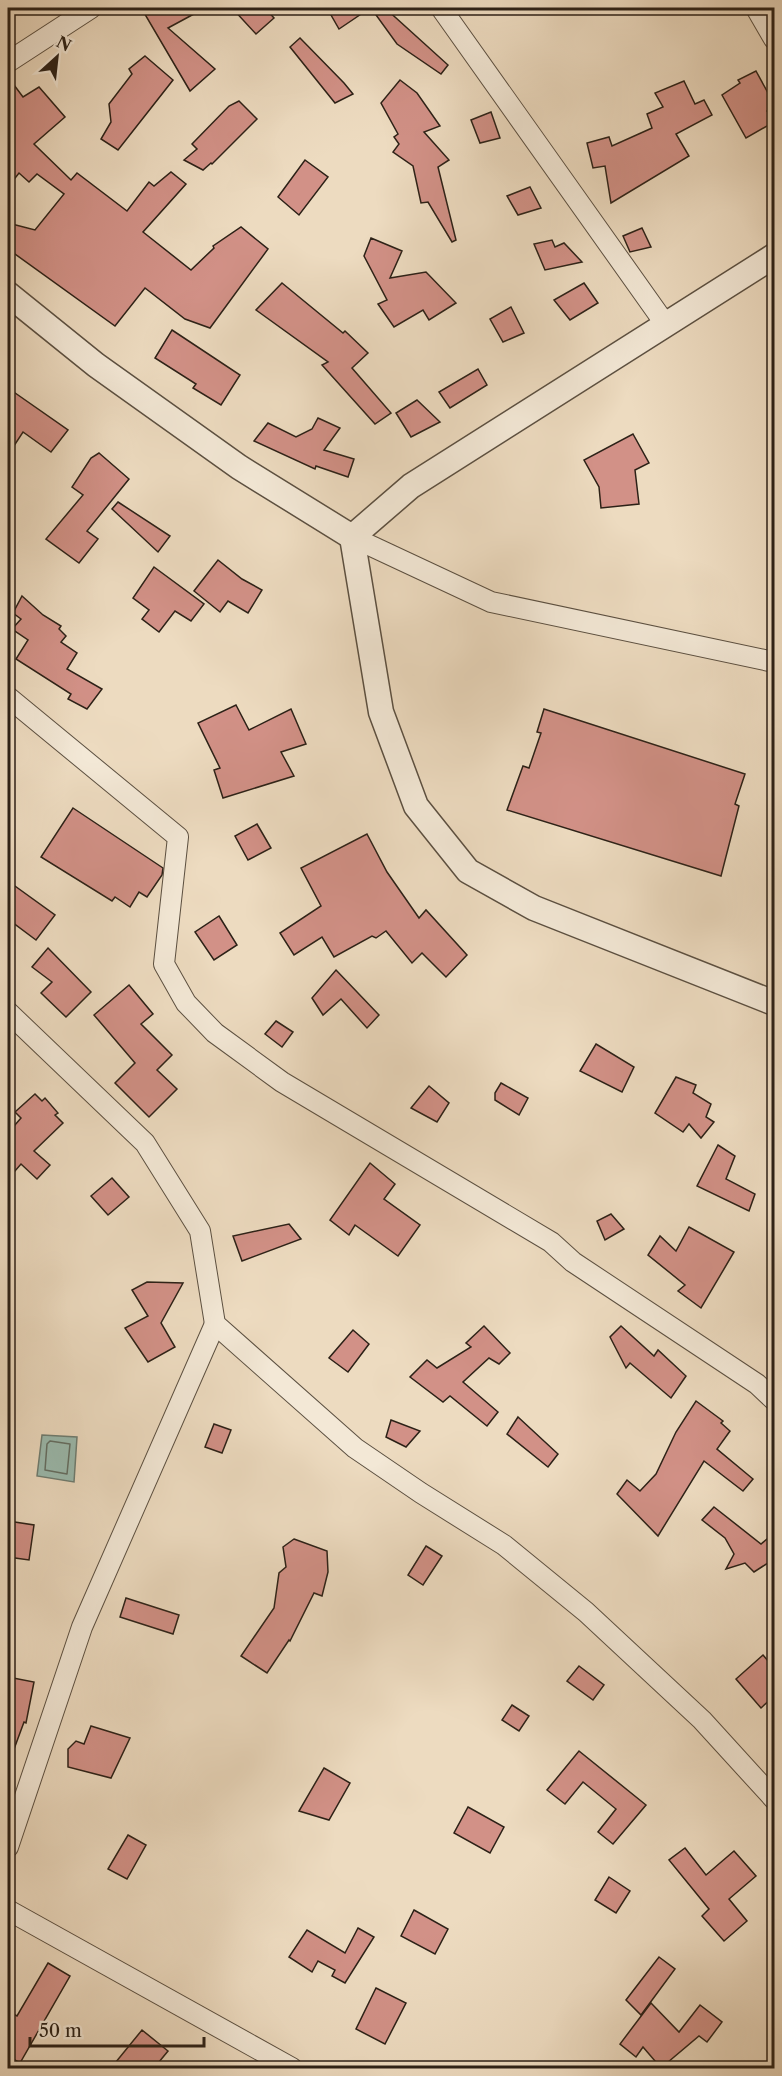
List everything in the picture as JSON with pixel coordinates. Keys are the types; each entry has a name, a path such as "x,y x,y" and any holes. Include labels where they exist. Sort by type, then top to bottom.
{"street":[{"path":"8,62 90,8"},
{"path":"441,8 666,325"},
{"path":"756,8 774,39"},
{"path":"352,537 411,486 774,256"},
{"path":"8,294 96,365 239,467 352,537 491,602 774,662"},
{"path":"352,537 381,712 416,806 468,871 534,908 774,1003"},
{"path":"8,697 178,837 164,964 186,1003 215,1033 282,1082 551,1242 573,1262 757,1384 774,1400"},
{"path":"8,1012 145,1143 200,1231 215,1324 82,1627 8,1847"},
{"path":"215,1324 355,1448 504,1545 586,1612 702,1720 774,1799"},
{"path":"8,1910 292,2068"}],"water":[{"path":"42,1435 77,1437 74,1482 37,1476"}],"building":[{"path":"156,8 205,8 168,28 215,69 190,91 143,11"},
{"path":"232,8 265,8 274,18 256,34"},
{"path":"327,8 370,8 339,29"},
{"path":"371,8 385,8 448,65 441,74 397,44"},
{"path":"300,38 353,94 335,103 290,47"},
{"path":"145,56 173,80 118,150 101,139 111,122 109,104 132,74 129,69"},
{"path":"756,71 774,104 774,107 767,111 774,122 746,138 722,95 740,83 738,80"},
{"path":"8,77 23,97 39,87 65,117 34,144 71,180 77,173 127,211 149,182 154,186 171,172 186,184 143,232 191,270 214,248 213,246 241,227 268,249 210,328 185,319 145,288 115,326 8,249 8,223 35,230 64,194 37,174 29,182 19,173 8,187"},
{"path":"400,80 417,93 440,126 424,132 449,160 438,167 456,240 452,242 428,202 421,203 413,166 393,152 399,144 394,137 398,134 381,103"},
{"path":"684,81 695,104 704,100 712,115 676,134 689,156 611,203 605,166 593,168 587,143 609,137 612,146 652,128 647,114 663,107 655,93"},
{"path":"239,101 257,119 212,164 203,170 184,160 197,149 192,144 229,106"},
{"path":"491,112 500,138 480,143 471,120"},
{"path":"305,160 328,177 299,215 278,197"},
{"path":"530,187 541,208 518,215 507,196"},
{"path":"642,228 651,247 630,252 623,236"},
{"path":"371,238 402,251 390,278 426,272 456,303 429,320 423,310 394,327 378,304 387,300 364,256"},
{"path":"552,240 555,247 564,243 582,262 545,270 534,244"},
{"path":"282,283 343,333 345,331 368,353 352,368 391,413 375,424 322,365 328,362 256,310"},
{"path":"584,283 598,303 570,320 554,300"},
{"path":"511,307 524,333 503,342 490,319"},
{"path":"172,330 240,375 221,405 193,388 196,384 155,358"},
{"path":"478,369 487,385 450,408 439,392"},
{"path":"8,388 68,430 51,452 23,432 8,455"},
{"path":"417,400 440,422 411,437 396,413"},
{"path":"318,418 340,428 324,450 354,459 348,477 316,466 315,469 254,441 268,423 296,437 312,429"},
{"path":"633,434 649,463 635,470 639,504 601,508 599,487 584,460"},
{"path":"99,453 129,479 87,531 98,539 79,563 46,539 83,495 72,487 91,458"},
{"path":"118,502 170,536 158,552 112,509"},
{"path":"218,560 242,579 262,590 248,613 228,601 220,612 194,591"},
{"path":"154,567 204,604 191,621 175,611 159,632 142,619 149,610 133,598"},
{"path":"22,596 43,615 61,626 59,629 66,636 61,642 77,653 67,669 102,689 87,709 68,699 71,694 16,659 28,640 12,629 21,619 13,613"},
{"path":"236,705 249,730 291,709 306,744 281,752 294,776 223,798 214,770 220,768 198,723"},
{"path":"544,709 745,774 735,804 739,806 721,876 507,810 523,766 529,768 541,733 537,732"},
{"path":"73,808 163,868 162,875 147,897 139,892 130,907 115,897 112,901 41,857"},
{"path":"257,824 271,848 248,860 235,836"},
{"path":"367,834 387,872 419,918 426,910 467,955 446,977 422,953 412,963 386,931 334,957 322,937 294,955 280,933 321,906 301,868"},
{"path":"8,881 55,915 36,940 8,919"},
{"path":"219,916 237,945 214,960 195,932"},
{"path":"48,948 91,992 66,1017 41,993 52,982 32,967"},
{"path":"336,970 379,1015 367,1028 341,999 323,1015 312,998"},
{"path":"129,985 153,1014 141,1024 172,1055 157,1070 177,1089 149,1117 115,1083 135,1063 94,1015"},
{"path":"276,1021 293,1032 282,1047 265,1034"},
{"path":"596,1044 634,1067 622,1092 580,1071"},
{"path":"676,1077 696,1085 693,1093 711,1104 706,1117 714,1122 701,1138 689,1124 683,1132 655,1113"},
{"path":"501,1083 528,1098 519,1115 495,1100 495,1093"},
{"path":"429,1086 449,1103 437,1122 411,1108"},
{"path":"35,1094 42,1101 45,1098 58,1113 55,1115 63,1123 34,1151 50,1165 37,1179 21,1164 8,1179 8,1133 21,1118 15,1112"},
{"path":"718,1145 735,1156 726,1179 755,1194 749,1211 697,1186"},
{"path":"370,1163 395,1184 384,1199 420,1225 398,1256 355,1225 349,1235 330,1220"},
{"path":"112,1178 129,1197 108,1215 91,1196"},
{"path":"611,1214 624,1229 605,1240 597,1221"},
{"path":"289,1224 301,1239 242,1261 233,1236"},
{"path":"689,1227 734,1252 701,1308 678,1291 685,1285 648,1255 660,1236 676,1251"},
{"path":"147,1282 183,1283 161,1323 175,1347 148,1362 125,1328 148,1316 132,1290"},
{"path":"484,1326 510,1353 499,1364 489,1358 463,1382 498,1412 487,1426 450,1396 443,1402 410,1377 427,1360 437,1368 471,1347 466,1343"},
{"path":"621,1326 654,1356 658,1350 686,1376 671,1398 630,1363 626,1368 610,1337"},
{"path":"353,1330 369,1344 348,1372 329,1358"},
{"path":"696,1401 723,1421 721,1423 730,1431 717,1449 753,1479 743,1491 704,1461 658,1536 617,1494 627,1480 640,1491 656,1474 676,1432"},
{"path":"518,1417 558,1454 548,1467 507,1434"},
{"path":"391,1420 420,1431 406,1447 386,1437"},
{"path":"214,1424 231,1430 222,1453 205,1447"},
{"path":"714,1507 761,1544 774,1533 774,1559 754,1572 745,1563 726,1569 734,1554 725,1538 702,1520"},
{"path":"8,1521 34,1525 29,1560 8,1557"},
{"path":"294,1539 327,1551 328,1572 322,1596 314,1593 290,1641 267,1673 241,1656 274,1608 279,1573 286,1567 283,1547"},
{"path":"426,1546 442,1556 423,1585 408,1575"},
{"path":"126,1598 179,1615 173,1634 120,1617"},
{"path":"763,1655 774,1668 774,1696 761,1708 736,1679"},
{"path":"579,1666 604,1685 593,1700 567,1681"},
{"path":"8,1677 34,1682 26,1723 24,1722 10,1760 8,1760"},
{"path":"512,1705 529,1716 519,1731 502,1720"},
{"path":"91,1726 130,1738 111,1778 68,1767 68,1749 76,1741 84,1744"},
{"path":"579,1751 646,1805 613,1844 598,1832 616,1809 583,1782 565,1804 547,1790"},
{"path":"324,1768 350,1783 329,1820 299,1811"},
{"path":"468,1807 504,1827 490,1853 454,1833"},
{"path":"128,1835 146,1845 127,1879 108,1869"},
{"path":"685,1848 706,1875 734,1851 756,1876 729,1899 747,1921 724,1941 702,1916 709,1909 669,1860"},
{"path":"609,1877 630,1891 616,1913 595,1900"},
{"path":"414,1910 448,1929 435,1954 401,1936"},
{"path":"358,1928 374,1937 345,1983 332,1976 335,1970 318,1961 312,1972 289,1957 307,1930 345,1953"},
{"path":"659,1957 675,1969 641,2015 626,2000"},
{"path":"48,1963 70,1976 20,2063 8,2056 8,2011 17,2016"},
{"path":"376,1988 406,2003 385,2044 356,2029"},
{"path":"651,2003 679,2032 700,2005 722,2022 707,2042 699,2036 661,2068 643,2047 636,2057 620,2044"},
{"path":"142,2030 168,2051 154,2068 111,2068"}]}
